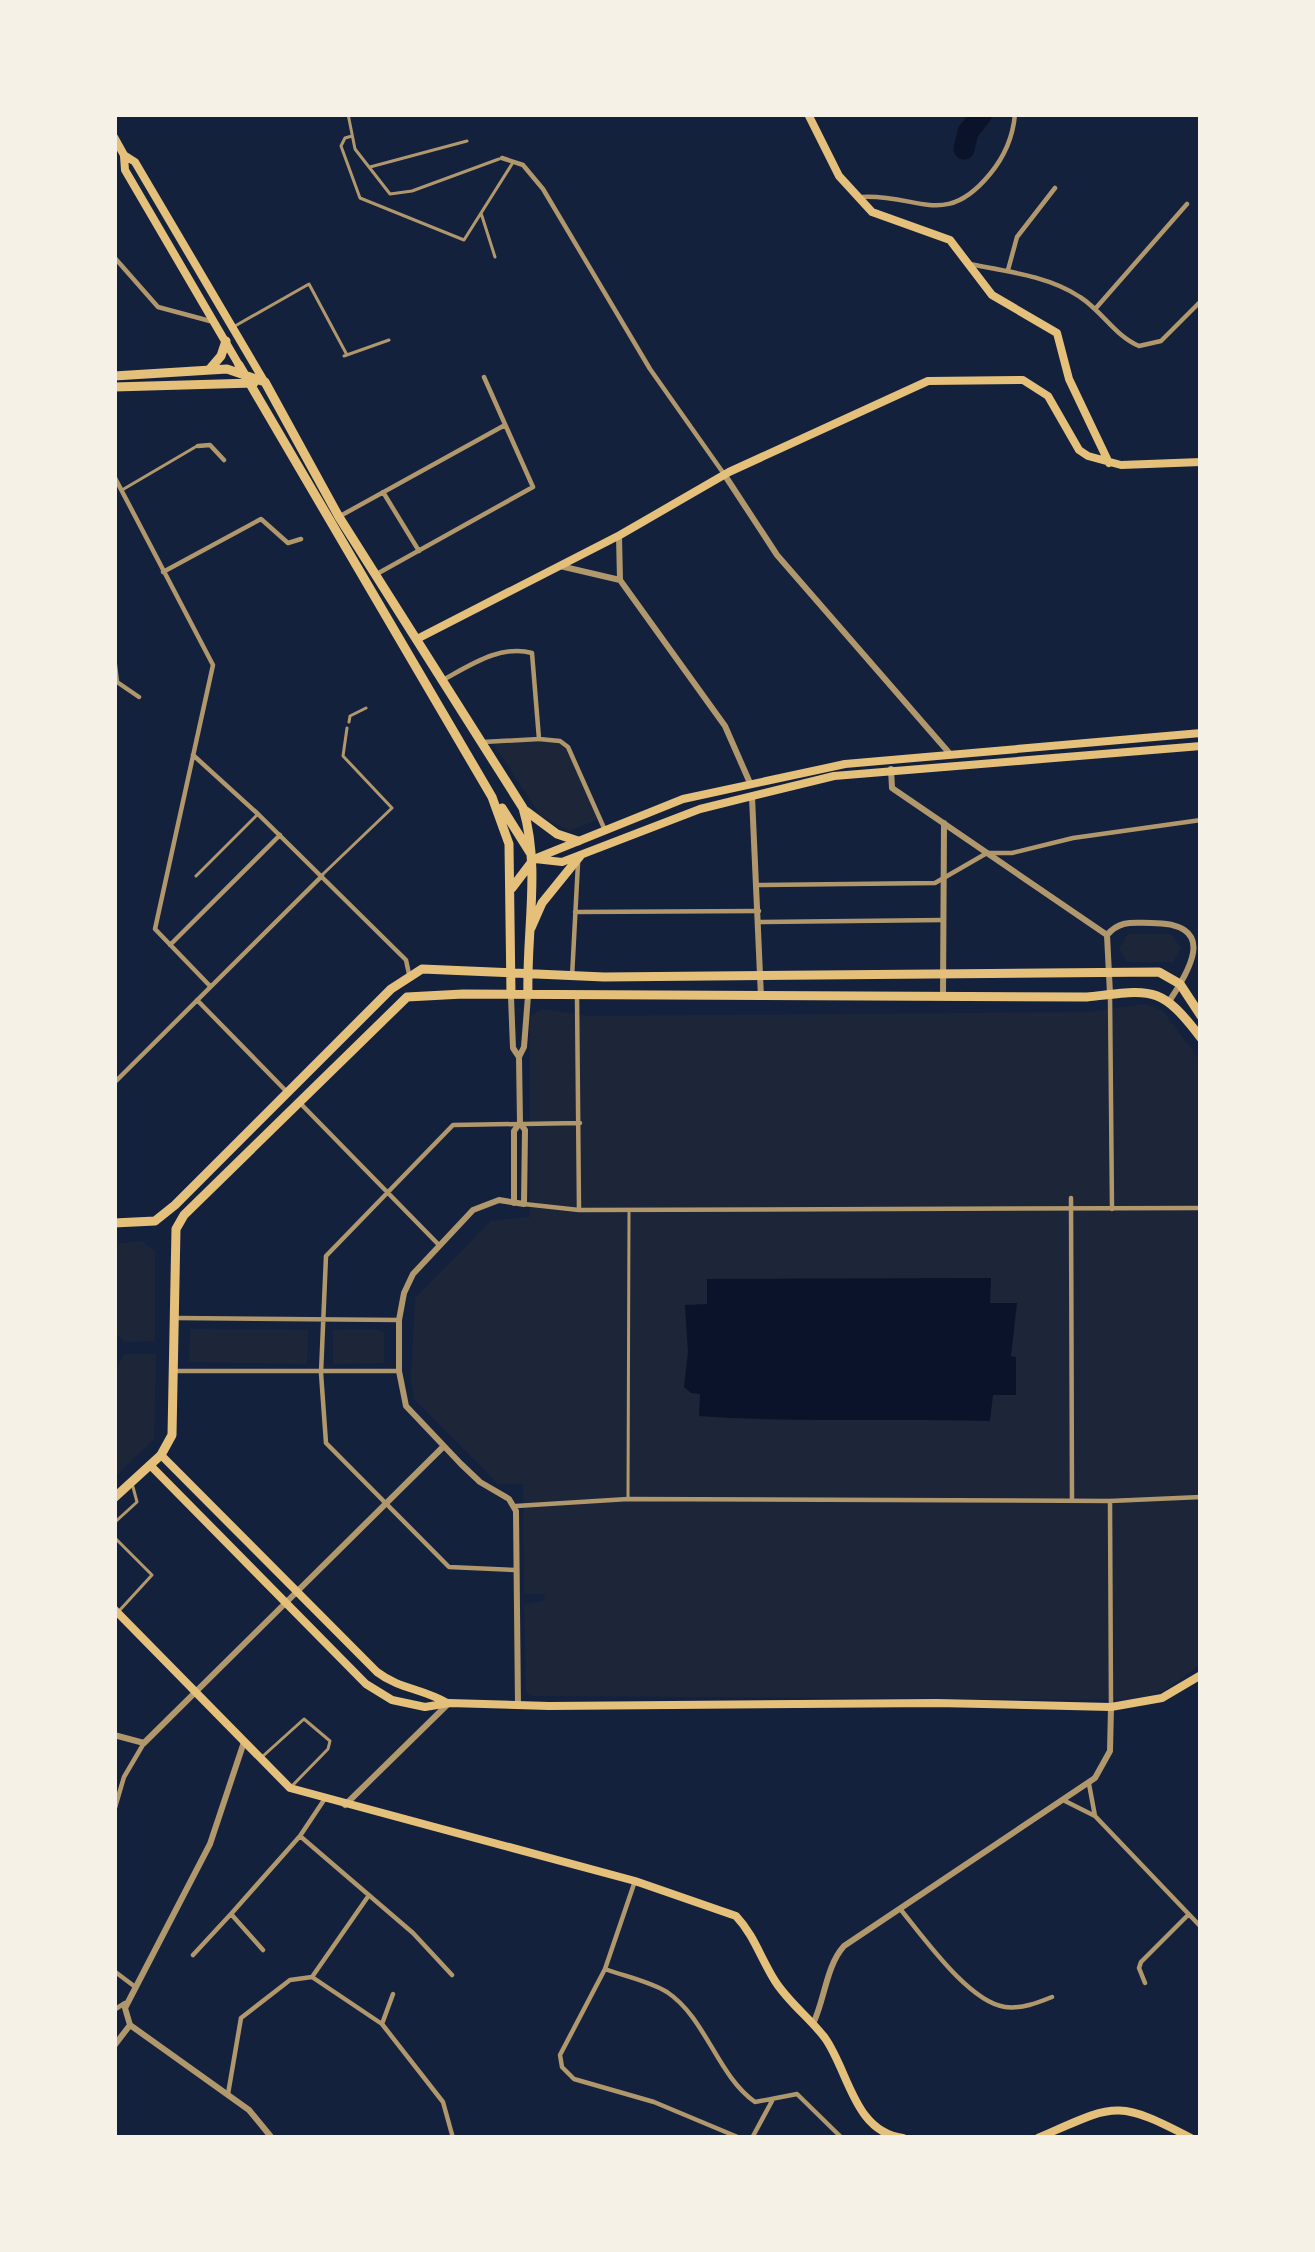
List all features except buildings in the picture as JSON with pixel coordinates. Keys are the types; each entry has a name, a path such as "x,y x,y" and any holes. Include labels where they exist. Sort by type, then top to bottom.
{"highway":[{"path":"209,370 226,341"},
{"path":"247,351 242,373 492,797 534,859"},
{"path":"114,376 209,370 242,373 270,383 339,517 523,808 557,835 578,841"},
{"path":"114,387 214,383 242,373"},
{"path":"214,383 242,373"},
{"path":"492,797 506,828 512,888 511,994"},
{"path":"523,808 534,859 528,995"},
{"path":"527,939 542,903 580,856"},
{"path":"512,888 534,859"},
{"path":"114,1223 155,1221 410,974 422,969 572,977 1159,972 1180,984 1201,1016"},
{"path":"114,1498 161,1455 172,1435 174,1252 176,1229 184,1215 406,997 1153,993 1170,1000 1201,1038"},
{"path":"226,1154 235,1164"},
{"path":"155,1221 166,1232 174,1252"}],"main road":[{"path":"808,114 839,176 856,198 872,212 950,240 992,295 1057,333 1069,379 1108,463"},
{"path":"114,137 135,162 270,383"},
{"path":"124,154 125,170 242,373"},
{"path":"417,639 620,535 726,473 914,385 1005,378 1031,383 1052,403 1079,450 1108,463 1132,466 1201,462"},
{"path":"534,859 548,864 580,856 751,790 845,764 1201,733"},
{"path":"534,859 682,799 891,769 1010,764 1201,746"},
{"path":"161,1455 370,1666 393,1683 429,1692 448,1703"},
{"path":"150,1465 359,1676 375,1691 402,1704 1111,1707 1162,1698 1201,1675"},
{"path":"216,1532 227,1521"},
{"path":"116,1611 290,1788 635,1881 736,1916 747,1927 773,1979 827,2041 861,2111 885,2134 903,2138"},
{"path":"359,1676 370,1666"},
{"path":"1038,2138 1105,2109 1124,2108 1149,2115 1191,2138"}],"street":[{"path":"856,198 878,196 940,205 966,200 1006,152 1015,114"},
{"path":"502,158 514,160 543,189 650,369 726,473 777,555 951,755"},
{"path":"1007,272 1017,237 1055,188"},
{"path":"1096,309 1187,204"},
{"path":"114,257 158,307 214,322"},
{"path":"969,264 1063,287 1096,309 1125,338 1146,346 1161,341 1201,301"},
{"path":"375,575 533,487 484,377"},
{"path":"339,517 505,425"},
{"path":"198,446 210,445 224,460"},
{"path":"114,476 117,493 213,664 155,929 211,986"},
{"path":"382,492 419,551"},
{"path":"164,572 260,519 288,543 301,539"},
{"path":"620,535 620,580 724,726 751,790 761,997"},
{"path":"560,566 620,580"},
{"path":"442,681 490,655 532,653 538,740"},
{"path":"114,657 120,687 139,697"},
{"path":"479,742 560,741 568,747 604,830"},
{"path":"193,755 406,960 410,974"},
{"path":"891,769 892,788 1107,935"},
{"path":"758,885 942,881 987,853 1012,853 1073,838 1201,820"},
{"path":"944,823 944,995"},
{"path":"170,945 280,836"},
{"path":"572,977 580,856"},
{"path":"114,1083 322,876"},
{"path":"574,912 759,911"},
{"path":"760,922 943,920"},
{"path":"1107,935 1122,923 1181,926 1190,935 1192,963 1170,1000"},
{"path":"1107,935 1112,1209"},
{"path":"511,994 513,1048 520,1057"},
{"path":"524,1204 520,1057 528,995"},
{"path":"577,996 579,1210"},
{"path":"196,1000 287,1092"},
{"path":"299,1102 438,1244"},
{"path":"514,1203 514,1131 520,1123"},
{"path":"516,1570 449,1567 323,1438 322,1320 328,1250 453,1125 580,1123"},
{"path":"1071,1198 1072,1501"},
{"path":"1201,1208 1071,1213 579,1210 482,1204 438,1244 408,1283 399,1320 406,1406 480,1482 515,1506 628,1499 1110,1501 1201,1497"},
{"path":"172,1318 399,1320"},
{"path":"173,1371 400,1371"},
{"path":"114,1811 124,1777 144,1743 443,1447"},
{"path":"814,2024 834,1958 844,1946 1065,1801 1088,1784 1108,1759 1110,1501"},
{"path":"515,1506 518,1706"},
{"path":"344,1805 448,1703"},
{"path":"114,1735 144,1743"},
{"path":"114,2010 124,2003 189,1892 244,1742"},
{"path":"1088,1784 1095,1816"},
{"path":"193,1955 300,1836 325,1800"},
{"path":"1065,1801 1095,1816 1201,1927"},
{"path":"300,1836 452,1975"},
{"path":"635,1881 604,1969 560,2055 567,2074 654,2102 740,2138"},
{"path":"312,1977 369,1896"},
{"path":"900,1908 950,1968 988,2001 1012,2007 1052,1997"},
{"path":"231,1914 263,1951"},
{"path":"1145,1984 1141,1962 1189,1914"},
{"path":"604,1969 667,1993 687,2013 736,2086 755,2102 797,2094 842,2138"},
{"path":"114,1971 134,1986"},
{"path":"228,2094 241,2018 290,1980 312,1977 382,2024 443,2102 452,2138"},
{"path":"382,2024 393,1994"},
{"path":"124,2003 130,2025 256,2116 272,2138"},
{"path":"114,2046 130,2025"},
{"path":"752,2138 772,2101"}],"lane":[{"path":"348,114 360,158 390,194 502,158"},
{"path":"352,136 342,141 342,156 356,192 366,201 464,240 514,160"},
{"path":"369,167 467,141"},
{"path":"481,211 495,257"},
{"path":"233,327 309,284 345,355 389,340"},
{"path":"117,493 198,446"},
{"path":"322,876 392,808 344,756 350,716 366,708"},
{"path":"196,876 258,814"},
{"path":"628,1499 629,1210"},
{"path":"114,1523 137,1502 132,1482"},
{"path":"114,1538 152,1575 116,1611"},
{"path":"261,1759 301,1720 308,1720 330,1741 328,1749 290,1788"}],"shaded area":[{"path":"560,741 568,747 599,819 569,831 540,815 493,743"},
{"path":"1128,934 1171,934 1181,948 1173,962 1127,962 1119,949"},
{"path":"1145,1004 1162,1010 1201,1062 1201,1664 1164,1691 1138,1700 532,1696 526,1692 524,1604 545,1600 544,1594 524,1594 523,1484 498,1484 414,1399 411,1381 415,1298 491,1221 530,1217 530,1016 541,1009 591,1016 1089,1012"},
{"path":"142,1241 155,1252 155,1341 125,1342 114,1332 114,1244"},
{"path":"991,1278 990,1303 1017,1303 1011,1356 1016,1357 1016,1395 993,1395 990,1421 699,1416 700,1394 684,1387 685,1305 707,1304 707,1279"},
{"path":"190,1329 308,1330 307,1364 189,1362"},
{"path":"333,1330 384,1332 384,1363 333,1364"},
{"path":"124,1354 156,1354 154,1439 114,1478 114,1372"}],"waterway":[{"path":"964,149 968,132 982,114"}]}
